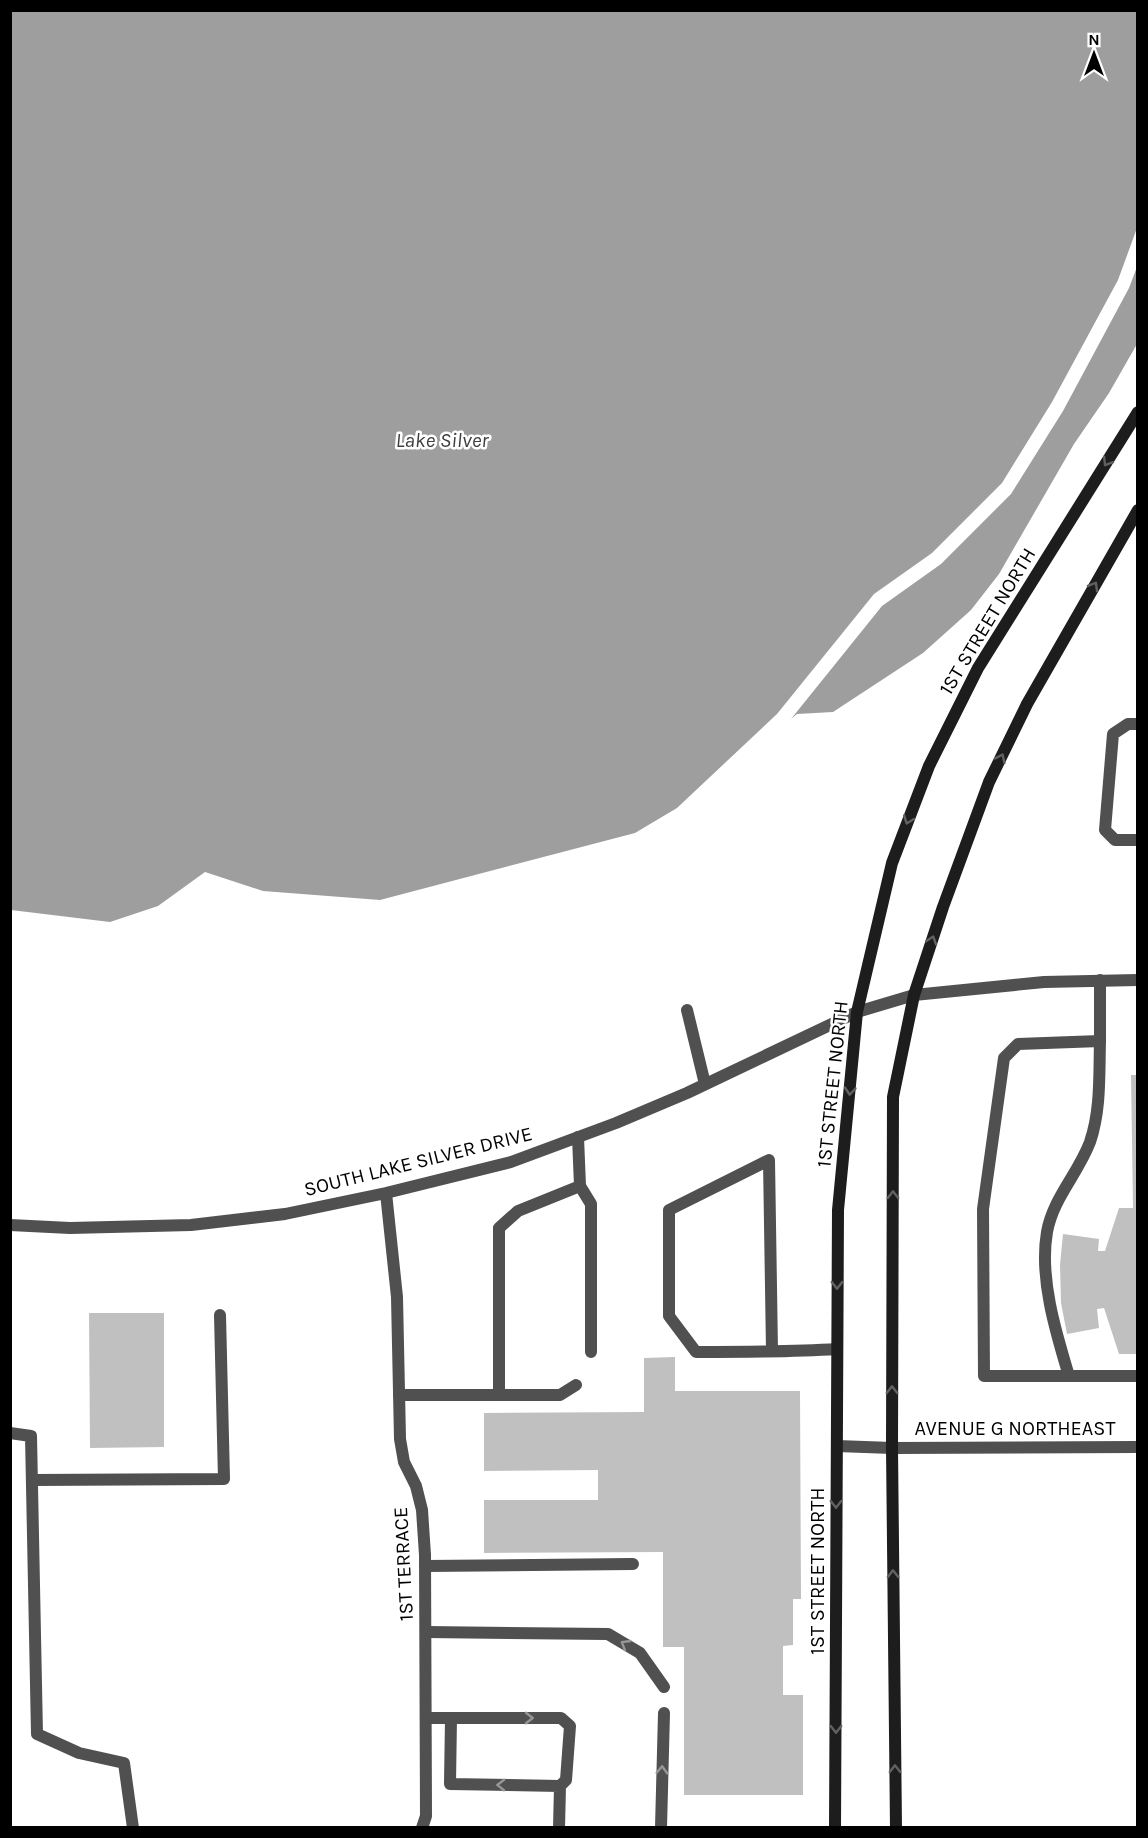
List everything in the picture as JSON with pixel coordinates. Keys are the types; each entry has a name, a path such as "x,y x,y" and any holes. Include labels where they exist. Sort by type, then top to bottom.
{"main road":[{"name":"1ST STREET NORTH","path":"835,1827 837,1210 857,1012 892,863 929,766 978,668 1137,412"},
{"path":"896,1827 892,1448 893,1097 914,995 943,907 989,782 1026,704 1137,510"}],"street":[{"path":"1137,724 1128,724 1113,734 1105,830 1115,840 1137,840"},
{"path":"1070,1377 1053,1320 1046,1274 1046,1235 1051,1212 1090,1142 1097,1114 1100,980"},
{"name":"SOUTH LAKE SILVER DRIVE","path":"10,1225 121,1228 191,1225 285,1215 511,1162 647,1110 857,1012 914,995 1044,982 1137,980"},
{"path":"687,1010 705,1084"},
{"path":"1100,1041 1018,1044 1004,1058 983,1209 984,1377 1137,1377"},
{"path":"578,1137 580,1186 591,1204 591,1352"},
{"path":"772,1351 769,1161 669,1210 669,1316 696,1352 772,1351 837,1349"},
{"path":"499,1395 499,1228 518,1211 580,1186"},
{"name":"1ST TERRACE","path":"386,1193 397,1297 400,1438 404,1462 416,1486 422,1510 426,1632 426,1816 422,1827"},
{"path":"32,1480 224,1479 219,1315"},
{"path":"399,1395 560,1395 576,1384"},
{"path":"10,1433 32,1436 37,1734 79,1753 124,1763 133,1827"},
{"name":"AVENUE G NORTHEAST","path":"837,1446 892,1448 1137,1447"},
{"path":"425,1566 633,1564"},
{"path":"426,1632 608,1634 640,1653 664,1687"},
{"path":"661,1827 664,1713"},
{"path":"426,1718 561,1718 570,1726 566,1780 560,1786 559,1827"},
{"path":"452,1718 450,1784 560,1786"}],"water":[{"name":"Lake Silver","path":"11,10 1137,11 1137,228 1118,280 1052,402 1002,483 932,553 874,594 777,714 677,808 635,833 380,900 263,891 205,872 158,906 110,922 11,910"},
{"path":"1137,267 1137,344 1109,393 1074,444 999,574 971,610 923,653 833,712 797,714 791,719 882,606 941,564 1011,494 1063,411 1129,288"}],"building":[{"path":"1131,1075 1138,1075 1138,1354 1119,1354 1104,1308 1097,1309 1099,1328 1067,1334 1061,1303 1060,1265 1063,1234 1099,1239 1098,1251 1105,1251 1119,1208 1133,1208"},
{"path":"89,1313 164,1313 164,1447 90,1448"},
{"path":"675,1357 675,1391 800,1391 801,1599 793,1599 793,1645 783,1646 783,1695 803,1695 803,1795 684,1795 684,1647 663,1647 663,1552 484,1553 484,1500 598,1500 598,1470 484,1471 484,1413 644,1412 644,1358"}]}
